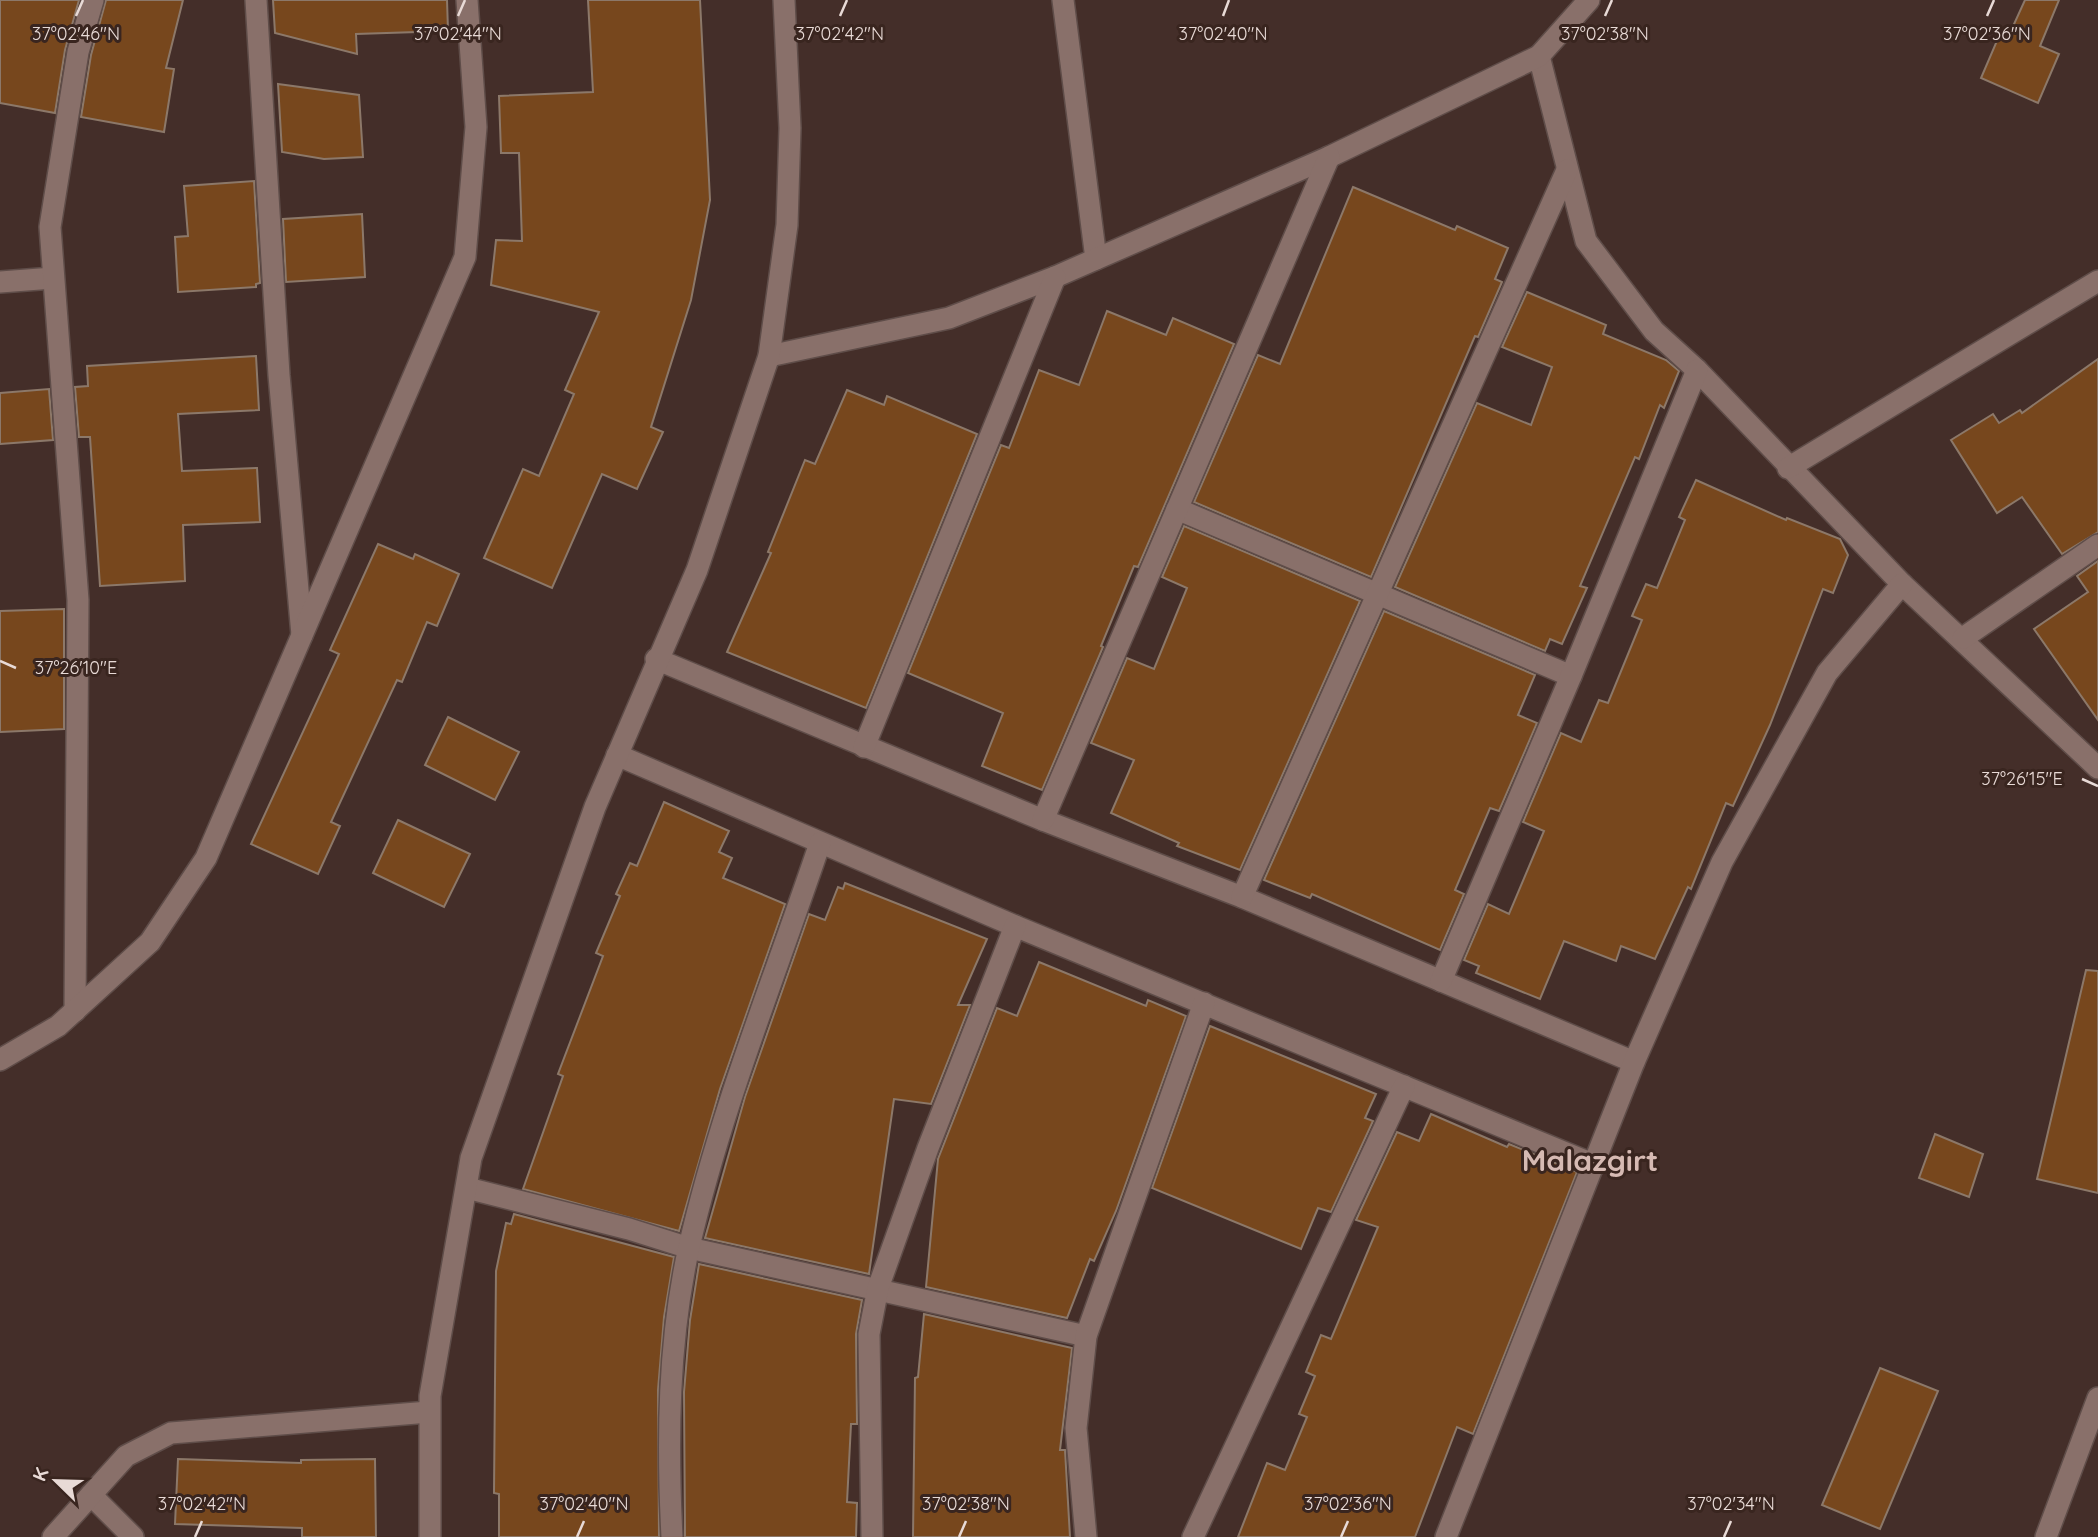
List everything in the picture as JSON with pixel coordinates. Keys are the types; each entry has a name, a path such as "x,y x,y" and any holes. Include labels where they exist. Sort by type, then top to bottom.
{"street":[{"path":"75,1011 78,600 50,227 78,52 93,0"},
{"path":"256,0 279,375 302,637"},
{"path":"0,1060 58,1026 150,942 206,858 465,257 476,127 467,0"},
{"path":"430,1537 429,1412 471,1158 595,807 656,659 697,570 769,356 788,225 790,128 784,0"},
{"path":"1063,0 1096,259"},
{"path":"769,356 949,318 1055,277 1329,157 1539,56 1590,0"},
{"path":"1539,56 1586,241 1654,331 1697,370 1902,584 1963,638 2098,768"},
{"path":"1042,820 1329,157"},
{"path":"1242,897 1567,170"},
{"path":"864,747 1055,277"},
{"path":"0,282 54,278"},
{"path":"1788,468 2098,281"},
{"path":"1441,981 1572,676 1697,370"},
{"path":"1177,509 1572,676"},
{"path":"1963,638 2098,545"},
{"path":"1446,1537 1634,1062 1722,862 1827,673 1902,584"},
{"path":"656,659 1042,820 1242,897 1634,1062"},
{"path":"617,755 1015,926 1595,1165"},
{"path":"672,1537 668,1465 676,1333 689,1248 741,1064 772,987 820,843"},
{"path":"872,1537 869,1334 878,1288 928,1148 1015,926"},
{"path":"1086,1537 1076,1428 1086,1336 1204,1003"},
{"path":"1193,1537 1404,1086"},
{"path":"467,1188 629,1229 689,1248 1086,1336"},
{"path":"2046,1537 2098,1398"},
{"path":"53,1537 126,1456 171,1433 429,1412"},
{"path":"91,1495 133,1537"}],"building":[{"path":"0,0 79,0 65,50 55,113 0,103"},
{"path":"106,0 183,0 166,68 174,69 164,132 81,117 91,55"},
{"path":"273,0 447,0 448,31 356,34 357,54 275,33"},
{"path":"588,0 700,0 710,200 691,300 651,427 663,432 637,489 602,474 552,588 484,558 523,469 539,476 574,394 565,390 599,312 491,285 496,240 522,241 519,153 501,153 499,96 593,92"},
{"path":"2025,0 2059,0 2040,46 2059,54 2038,103 1981,78 2002,29 2010,33"},
{"path":"278,84 359,95 363,157 324,159 282,152"},
{"path":"254,181 260,283 256,284 256,287 178,292 175,237 188,236 184,186"},
{"path":"1353,187 1455,230 1457,226 1508,248 1495,279 1502,282 1478,337 1475,336 1371,577 1194,502 1258,355 1280,364"},
{"path":"362,214 365,277 286,282 283,219"},
{"path":"1527,292 1606,325 1603,334 1666,360 1679,371 1664,408 1660,405 1639,459 1635,457 1580,586 1587,588 1562,644 1550,639 1545,651 1395,587 1477,403 1531,425 1552,367 1502,347"},
{"path":"1107,311 1166,335 1173,318 1234,344 1138,567 1134,566 1042,790 982,766 1003,713 908,673 1001,445 1009,448 1039,370 1079,385"},
{"path":"256,356 259,410 178,414 182,471 257,468 260,522 183,525 185,581 100,586 90,437 79,437 75,387 88,386 87,366"},
{"path":"2098,359 2098,532 2062,554 2022,497 1997,513 1951,440 1993,414 1999,423 2020,410 2022,413"},
{"path":"49,389 53,440 0,444 0,393"},
{"path":"847,390 884,405 887,396 977,434 866,708 727,652 771,553 768,552 805,460 815,464"},
{"path":"1696,480 1786,520 1787,518 1840,539 1848,555 1833,593 1823,589 1770,725 1733,806 1726,803 1691,889 1688,887 1655,959 1621,946 1616,961 1564,941 1540,999 1476,973 1479,966 1464,960 1488,904 1509,914 1544,831 1523,822 1561,733 1581,742 1599,700 1608,703 1642,620 1632,616 1646,584 1657,588 1685,520 1679,517"},
{"path":"1184,526 1360,601 1240,870 1177,846 1179,843 1111,813 1134,760 1091,743 1127,658 1154,669 1187,588 1162,577"},
{"path":"378,544 413,559 415,554 459,574 437,626 427,622 402,682 397,680 331,822 340,826 318,874 251,844 339,654 330,650"},
{"path":"2098,561 2098,720 2034,629 2088,592 2077,576"},
{"path":"64,609 64,729 0,732 0,611"},
{"path":"1384,611 1535,675 1518,715 1537,723 1499,811 1490,808 1455,890 1464,894 1440,950 1312,894 1310,898 1264,880"},
{"path":"448,717 519,752 495,800 425,765"},
{"path":"664,802 729,831 719,852 732,858 723,878 785,904 720,1089 679,1231 523,1189 563,1076 558,1074 603,956 596,953 620,896 616,894 630,863 637,866"},
{"path":"398,820 470,854 444,907 373,873"},
{"path":"845,883 987,939 958,1005 970,1005 931,1104 894,1099 869,1274 705,1238 745,1097 809,914 825,920 838,887 843,889"},
{"path":"1039,962 1146,1006 1148,1000 1186,1016 1116,1211 1094,1261 1090,1259 1067,1318 926,1287 938,1159 997,1008 1017,1016"},
{"path":"2086,970 2098,971 2098,1193 2037,1179"},
{"path":"1210,1026 1376,1094 1365,1118 1373,1121 1331,1212 1318,1208 1301,1249 1152,1188"},
{"path":"1431,1114 1507,1147 1509,1144 1577,1172 1473,1434 1457,1427 1415,1537 1238,1537 1267,1463 1285,1470 1307,1417 1299,1414 1315,1376 1306,1372 1321,1335 1331,1339 1378,1227 1356,1220 1397,1132 1419,1141"},
{"path":"1935,1134 1983,1154 1969,1197 1919,1178"},
{"path":"514,1214 674,1257 664,1317 658,1390 659,1537 499,1537 499,1494 494,1493 496,1271 506,1223 511,1224"},
{"path":"699,1264 862,1300 856,1334 857,1424 851,1424 847,1502 857,1503 856,1537 685,1537 684,1392 690,1320"},
{"path":"924,1314 1072,1348 1060,1450 1065,1450 1070,1537 913,1537 915,1378 918,1377"},
{"path":"1880,1368 1938,1391 1880,1529 1822,1505"},
{"path":"178,1459 301,1463 301,1460 375,1459 376,1537 302,1537 302,1528 175,1524"}],"district":[{"name":"Malazgirt","path":"1590,1161"}]}
